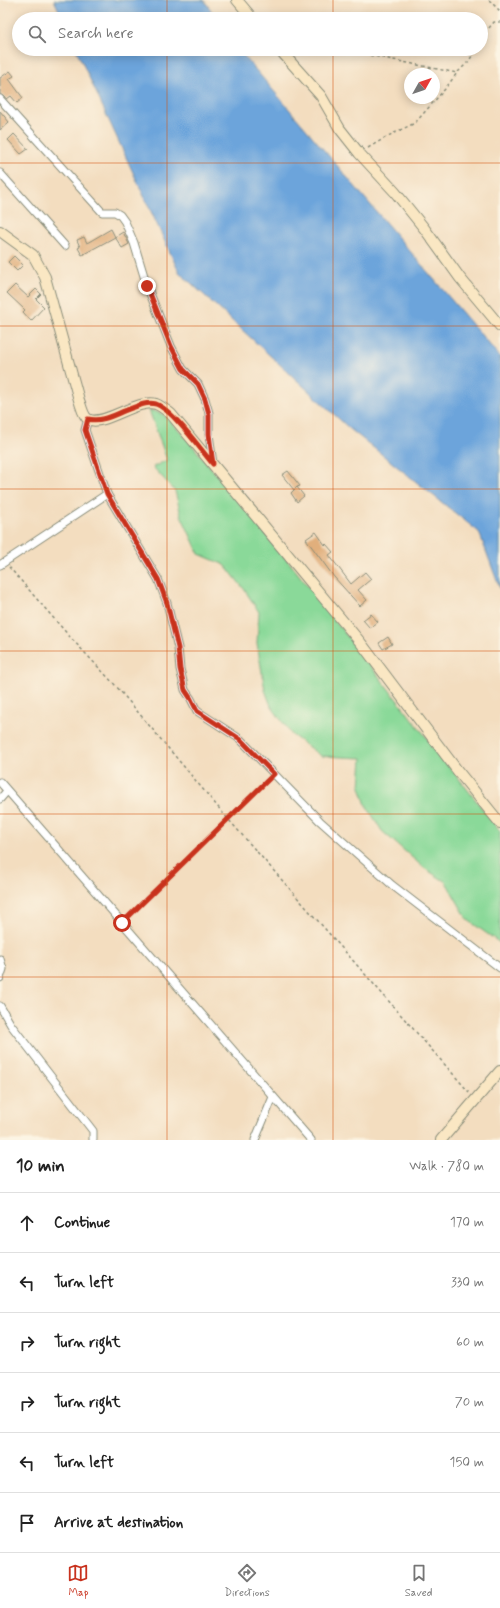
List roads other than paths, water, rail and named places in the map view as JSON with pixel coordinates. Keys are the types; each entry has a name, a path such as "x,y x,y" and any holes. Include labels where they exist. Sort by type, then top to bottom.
{"main road":[{"path":"237,0 247,12"},
{"path":"285,56 321,96 340,129 359,153 395,192 424,228 460,278 500,326"},
{"path":"0,231 33,255 45,277 79,400 88,419 102,419 144,404 156,404 172,414 361,643 457,770 500,824"},
{"path":"441,1140 500,1071"}],"street":[{"path":"0,99 102,212 115,212 120,215 125,222 134,243 147,286 171,346 183,369 198,384 205,399 209,414 209,434 213,464"},
{"path":"0,173 65,246"},
{"path":"88,419 85,430 107,494 158,579 167,603 178,648 180,669 185,690 197,711 240,739 320,821 392,885 500,968"},
{"path":"2,563 107,494"},
{"path":"0,782 311,1140"},
{"path":"0,799 7,791"},
{"path":"0,958 3,969 0,978"},
{"path":"0,1006 11,1025 93,1131 94,1140"},
{"path":"255,1140 273,1097"}],"water":[{"path":"54,0 204,0 212,12 60,12"},
{"path":"79,56 244,56 500,357 500,589 479,532 350,429 179,272"}]}
